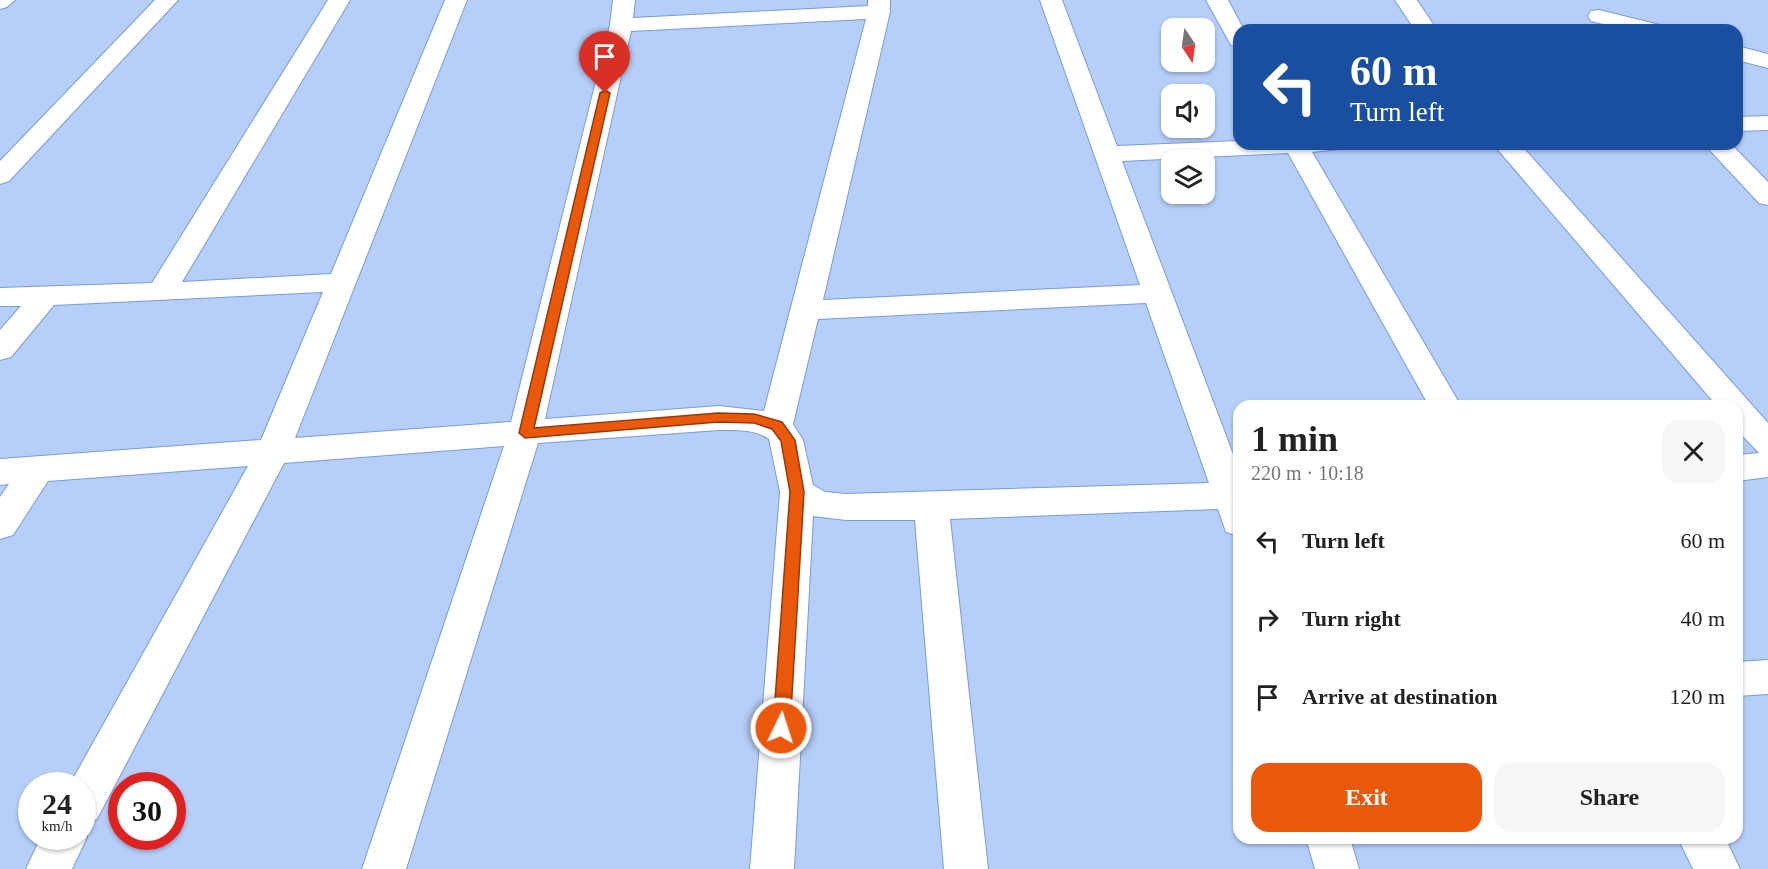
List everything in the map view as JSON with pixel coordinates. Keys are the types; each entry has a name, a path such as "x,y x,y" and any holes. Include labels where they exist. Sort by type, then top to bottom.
{"street":[{"path":"0,3 4,0"},
{"path":"0,176 167,0"},
{"path":"161,292 339,0"},
{"path":"96,779 273,451 456,0"},
{"path":"1051,0 1233,496"},
{"path":"1217,0 1233,29"},
{"path":"1406,0 1422,24"},
{"path":"384,869 525,433 623,12 879,6 777,425"},
{"path":"1598,15 1630,24"},
{"path":"1743,55 1768,61"},
{"path":"1743,124 1768,123"},
{"path":"1107,154 1233,148"},
{"path":"1299,150 1442,400"},
{"path":"1511,150 1729,400"},
{"path":"1723,150 1768,197"},
{"path":"0,297 161,292 342,282"},
{"path":"806,310 1158,293"},
{"path":"0,350 45,296"},
{"path":"1743,416 1768,444"},
{"path":"0,472 718,418 754,419 777,425 788,440 797,492 772,869"},
{"path":"1743,467 1768,465"},
{"path":"0,525 38,469"},
{"path":"797,492 819,505 1233,504"},
{"path":"931,506 966,869"},
{"path":"1743,679 1768,677"},
{"path":"1330,844 1337,869"},
{"path":"1703,844 1718,869"},
{"path":"48,869 58,850"}],"route":[{"path":"605,93 525,433 718,418 754,419 777,425 788,440 797,492 781,728"}]}
